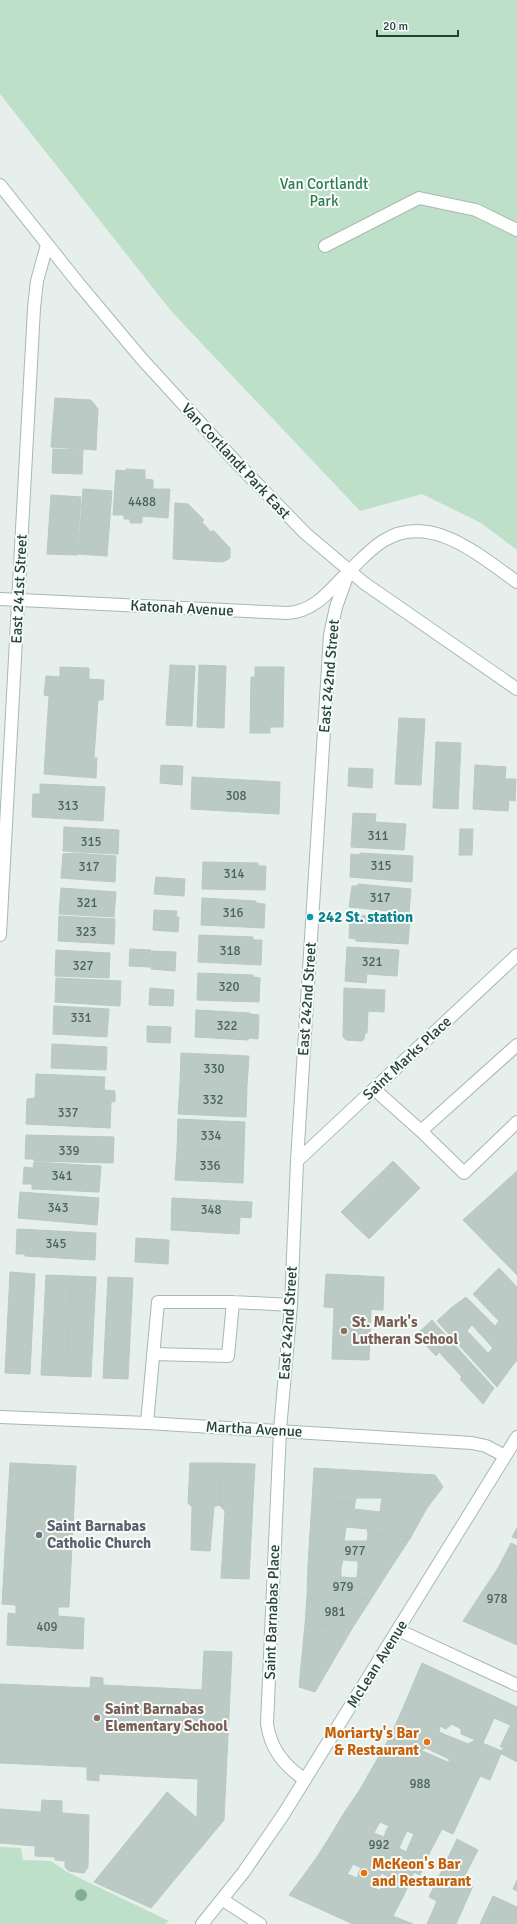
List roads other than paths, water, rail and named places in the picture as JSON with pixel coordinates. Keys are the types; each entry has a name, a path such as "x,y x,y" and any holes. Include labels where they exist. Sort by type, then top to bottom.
{"street":[{"name":"Van Cortlandt Park East","path":"0,185 47,245 124,337 201,424 302,530 349,571 517,688"},
{"path":"325,246 419,198 476,210 517,230"},
{"name":"East 241st Street","path":"0,935 34,308 37,281 47,245"},
{"name":"Katonah Avenue","path":"0,599 296,613 316,604 383,540 399,533 411,530 436,533 452,539 517,582"},
{"name":"East 242nd Street","path":"280,1430 290,1305 297,1162 330,635 336,607 349,571"},
{"name":"Saint Marks Place","path":"297,1162 517,954"},
{"path":"421,1131 517,1045"},
{"path":"374,1089 421,1131 464,1173 517,1122"},
{"path":"147,1423 158,1302 233,1302 290,1305"},
{"path":"153,1354 228,1356 233,1302"},
{"name":"Martha Avenue","path":"0,1417 280,1430 472,1443 486,1446 505,1456"},
{"name":"Saint Barnabas Place","path":"280,1430 267,1724 269,1734 277,1754 284,1764 305,1780"},
{"name":"McLean Avenue","path":"202,1924 266,1841 517,1437"},
{"path":"398,1630 517,1685"},
{"path":"222,1900 260,1924"}],"place":[{"name":"242 St. station","path":"310,917"},
{"name":"St. Mark's Lutheran School","path":"344,1331"},
{"name":"Saint Barnabas Catholic Church","path":"39,1535"},
{"name":"Saint Barnabas Elementary School","path":"97,1718"},
{"name":"Moriarty's Bar & Restaurant","path":"427,1742"},
{"name":"McKeon's Bar and Restaurant","path":"364,1873"}],"park label":[{"name":"Van Cortlandt Park","path":"324,192"}]}
